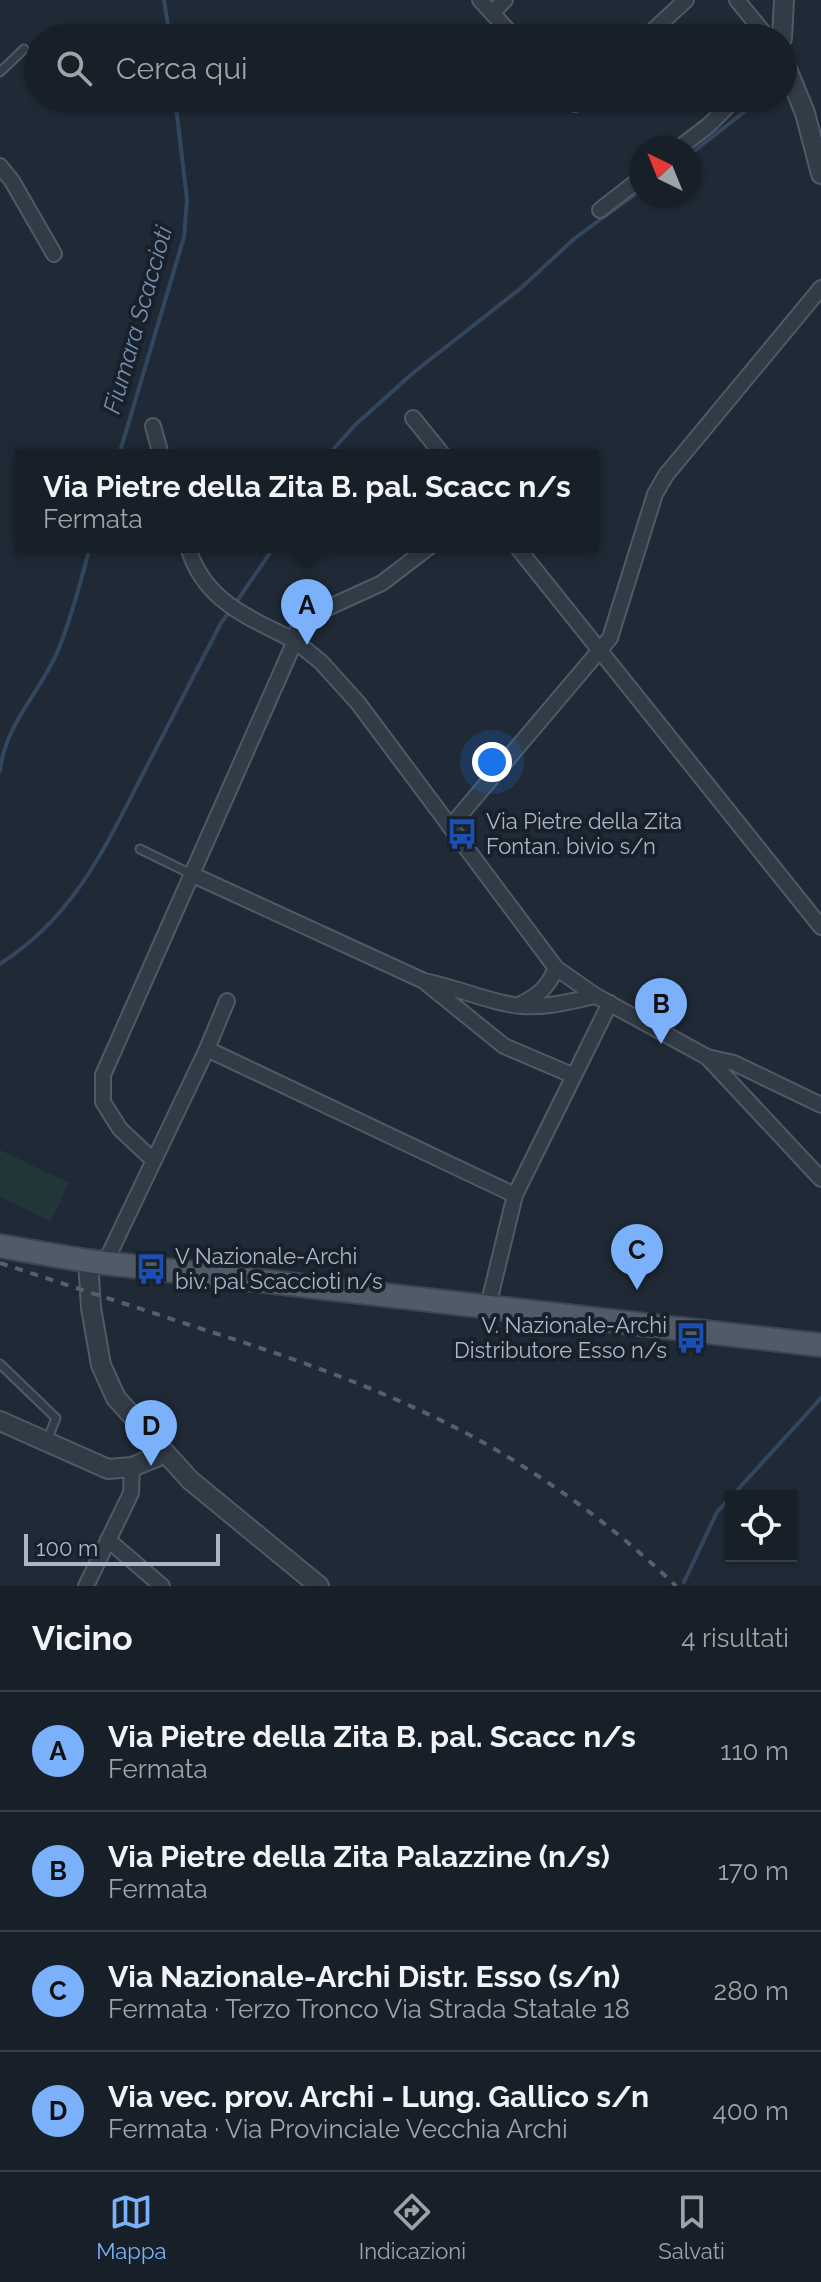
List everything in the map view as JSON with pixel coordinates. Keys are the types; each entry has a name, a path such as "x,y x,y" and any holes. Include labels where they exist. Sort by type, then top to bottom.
{"main road":[{"path":"0,1246 96,1262 821,1345"}],"street":[{"path":"480,0 502,24"},
{"path":"492,13 505,0"},
{"path":"660,24 686,0"},
{"path":"737,0 757,24"},
{"path":"783,24 784,0"},
{"path":"797,93 821,174"},
{"path":"695,136 722,112"},
{"path":"0,166 54,254"},
{"path":"600,210 629,187"},
{"path":"450,827 610,638 655,494 666,475 821,288"},
{"path":"413,418 438,449"},
{"path":"153,426 159,449"},
{"path":"191,553 204,582 224,603 295,641 321,662 358,703 556,968 603,999 707,1057 734,1063 821,1105"},
{"path":"153,1160 120,1129 103,1102 103,1075 295,641 298,628 312,615 382,583 421,553"},
{"path":"522,553 821,927"},
{"path":"191,874 424,981 504,1046 572,1075"},
{"path":"518,1006 539,995 550,983 556,968"},
{"path":"424,981 518,1006 543,1007 603,999"},
{"path":"488,1306 515,1195 572,1075 603,999"},
{"path":"227,1001 153,1160 96,1262 91,1308 101,1365 116,1398 190,1480 319,1586"},
{"path":"207,1049 515,1195"},
{"path":"707,1057 821,1179"},
{"path":"0,1421 108,1469 132,1467 164,1454"},
{"path":"86,1586 131,1493 132,1467"},
{"path":"108,1540 162,1586"}],"lane":[{"path":"0,72 24,49"},
{"path":"140,849 191,874"},
{"path":"0,1364 56,1418 42,1438"}],"green space":[{"path":"0,1150 69,1183 51,1222 0,1197"}],"waterway":[{"name":"Fiumara Scaccioti","path":"164,0 168,24"},
{"name":"Fiumara Scaccioti","path":"121,449 184,237 187,200 177,112"},
{"path":"701,146 744,112"},
{"path":"333,449 355,425 413,373 521,288 575,238 629,199"},
{"name":"Fiumara Scaccioti","path":"0,771 3,754 16,722 59,648 88,553"},
{"path":"235,604 270,553"},
{"path":"0,964 49,924 86,878 230,611"},
{"path":"737,1490 821,1398"},
{"path":"684,1582 717,1512 725,1503"}],"railway":[{"path":"0,1263 307,1364 444,1422 504,1454 556,1488 606,1525 676,1586"}],"place":[{"name":"Via Pietre della Zita B. pal. Scacc n/s","path":"307,645"},
{"name":"Via Pietre della Zita Fontan. bivio s/n","path":"462,834"},
{"name":"Via Pietre della Zita Palazzine (n/s)","path":"661,1044"},
{"name":"V Nazionale-Archi biv. pal Scaccioti n/s","path":"151,1269"},
{"name":"Via Nazionale-Archi Distr. Esso (s/n)","path":"637,1290"},
{"name":"V. Nazionale-Archi Distributore Esso n/s","path":"691,1338"},
{"name":"Via vec. prov. Archi - Lung. Gallico s/n","path":"151,1466"}]}
